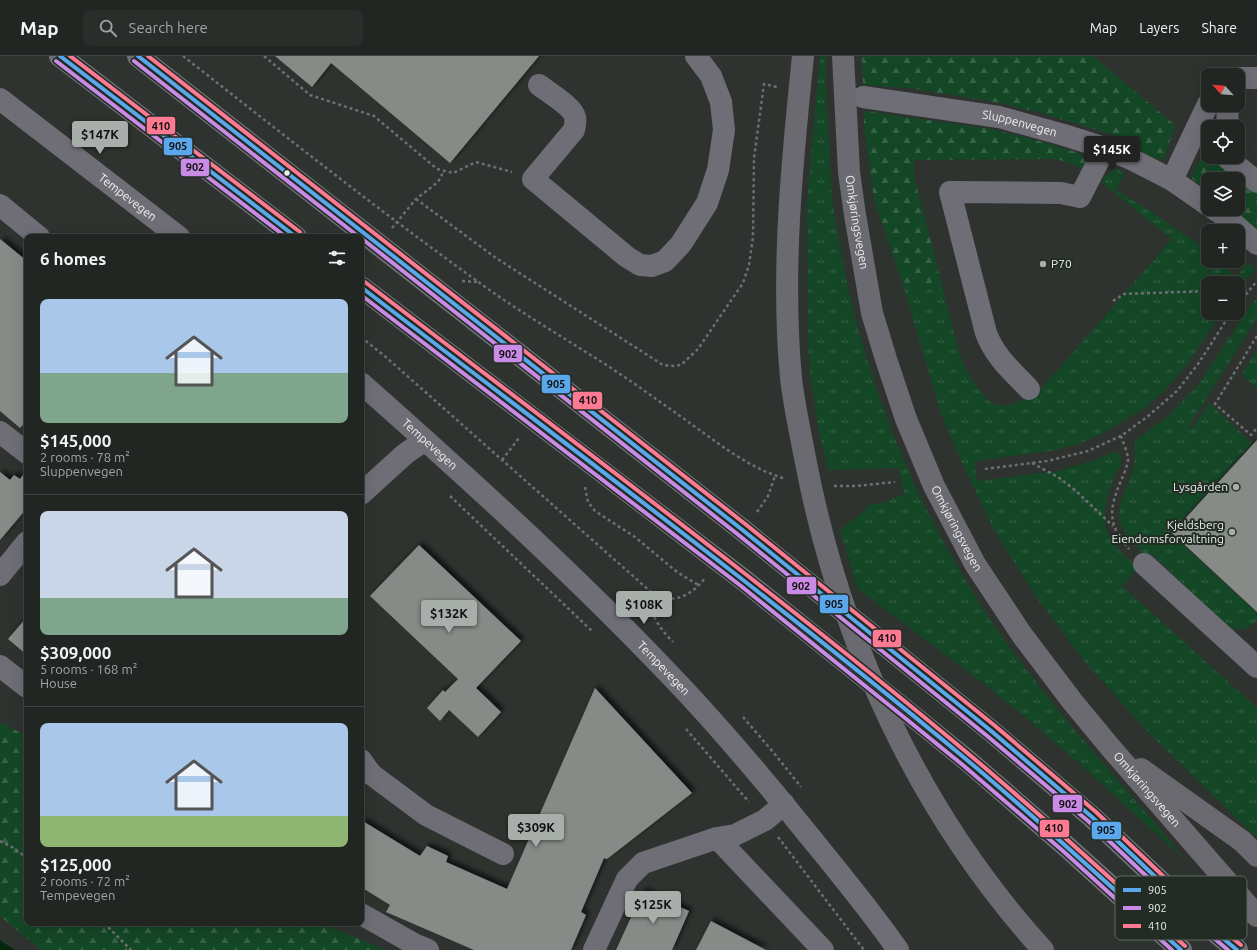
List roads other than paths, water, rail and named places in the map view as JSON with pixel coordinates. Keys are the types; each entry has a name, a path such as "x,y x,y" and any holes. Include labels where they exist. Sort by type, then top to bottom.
{"highway":[{"path":"803,56 789,205 787,308 791,379 814,504 829,560 852,631 877,694 898,738 956,838 989,886 1043,950"},
{"name":"Omkjøringsvegen","path":"843,56 849,172 872,313 906,419 934,486 975,564 1022,635 1072,701 1110,747 1222,876"},
{"path":"1110,747 1242,842 1257,856"},
{"name":"Omkjøringsvegen","path":"1247,905 1257,916"}],"main road":[{"path":"60,56 292,234"},
{"path":"138,56 740,528 990,730 1092,817 1154,876"},
{"path":"364,289 745,581 968,761 1115,890"},
{"path":"1170,940 1181,950"},
{"path":"1225,940 1237,950"}],"street":[{"path":"539,85 571,110 575,116 576,123 574,130 533,179 627,257 640,265 652,266 665,261 681,244 707,203 718,170 724,130 721,102 711,76 696,56"},
{"path":"1245,78 1257,78"},
{"name":"Sluppenvegen","path":"863,97 999,116 1064,135 1105,148 1133,160 1172,180 1201,200"},
{"name":"Tempevegen","path":"0,99 175,234"},
{"path":"1172,180 1204,112"},
{"path":"1029,389 998,356 986,333 950,192 1061,193 1080,197 1105,148"},
{"path":"1235,164 1257,182"},
{"path":"0,204 35,234"},
{"path":"1225,216 1257,244"},
{"name":"Tempevegen","path":"364,386 527,534 664,669 721,730 784,804 875,917 898,950"},
{"path":"0,432 24,451"},
{"path":"364,490 405,454 425,440"},
{"path":"0,576 24,546"},
{"path":"1144,564 1257,667"},
{"path":"0,666 24,685"},
{"path":"364,764 371,774 426,815 503,854"},
{"path":"594,950 627,879 643,863 717,838 736,834 765,820 784,804"},
{"path":"717,838 823,950"},
{"path":"364,916 416,945 428,950"}],"water":[{"path":"0,940 15,950 0,950"}],"place":[{"name":"P70","path":"1043,264"},
{"name":"Lysgården","path":"1236,487"},
{"name":"Kjeldsberg Eiendomsforvaltning","path":"1232,532"}]}
